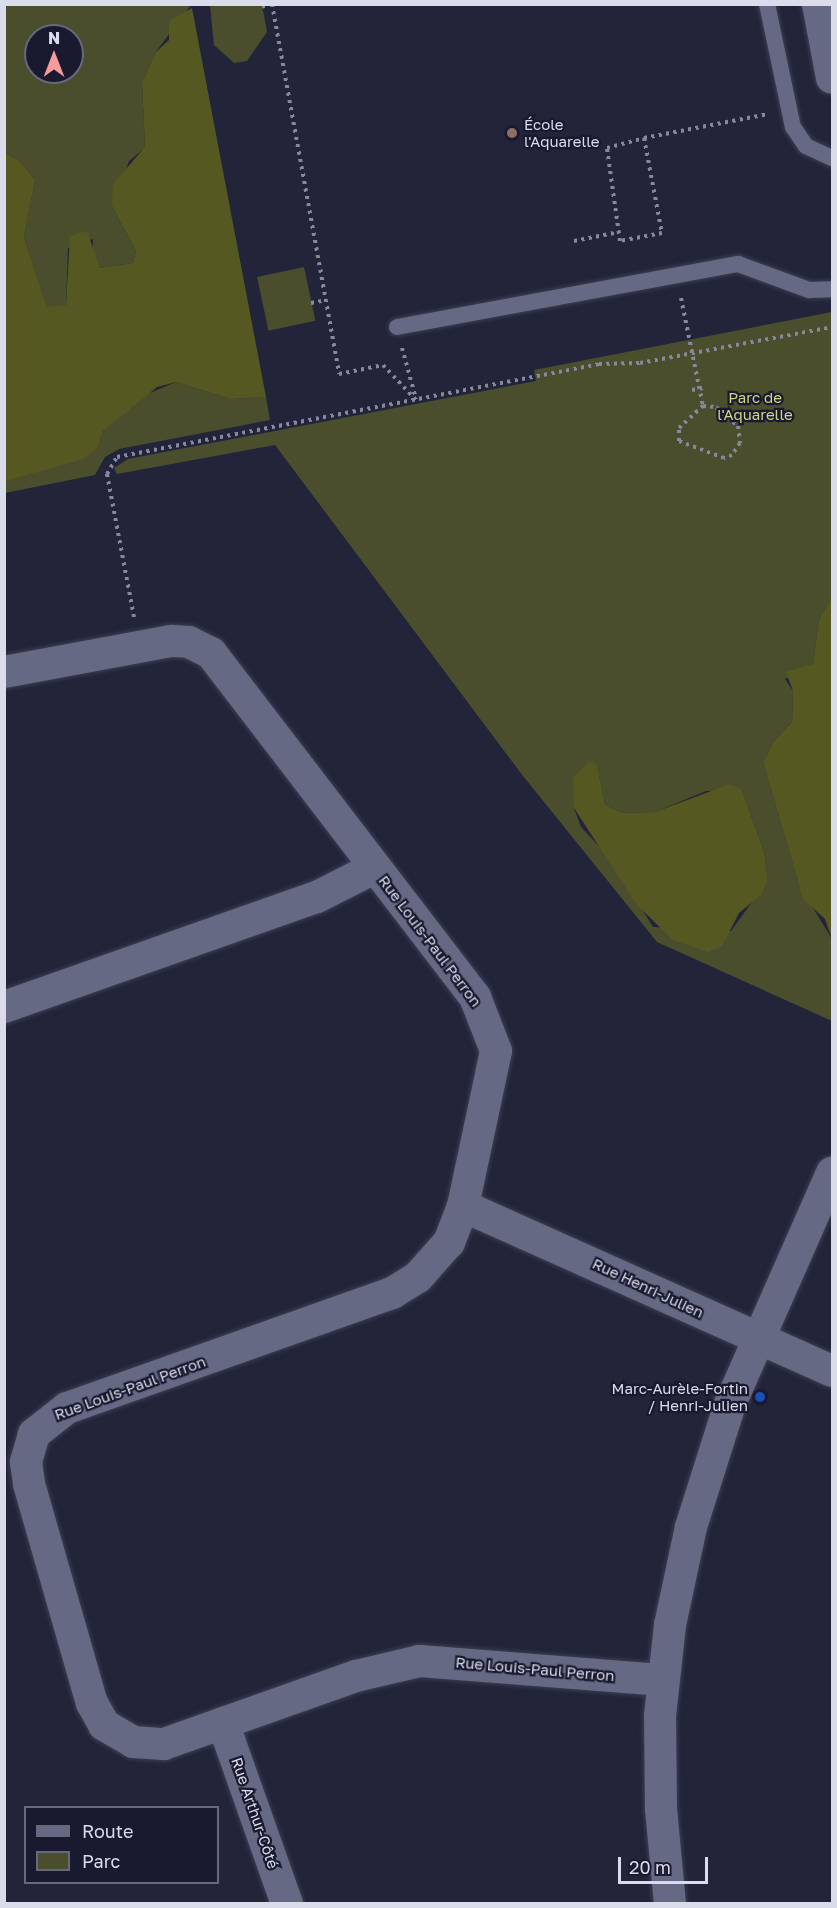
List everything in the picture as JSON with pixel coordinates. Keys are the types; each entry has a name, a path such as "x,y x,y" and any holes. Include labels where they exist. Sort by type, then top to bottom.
{"street":[{"path":"818,4 832,78"},
{"name":"Rue Louis-Paul Perron","path":"4,672 160,642 196,644 218,660 374,868 475,997 494,1039 495,1073 463,1206 444,1248 406,1286 67,1408 34,1434 26,1462 29,1484 92,1703 104,1725 123,1738 153,1745 372,1671 420,1661 663,1680"},
{"name":"Rue Louis-Paul Perron","path":"4,1007 317,897 374,868"},
{"path":"670,1904 659,1767 663,1680 674,1604 704,1480 760,1338 832,1173"},
{"name":"Rue Henri-Julien","path":"463,1206 832,1371"},
{"name":"Rue Arthur-Côté","path":"223,1723 287,1904"}],"lane":[{"path":"767,4 793,127 806,146 832,158"},
{"path":"397,327 738,264 809,290 832,289"}],"path":[{"path":"262,7 271,4 339,374 383,364 416,400"},
{"path":"644,138 662,233 620,241 607,148 644,138 769,114"},
{"path":"574,241 619,232"},
{"path":"680,292 697,389 703,406"},
{"path":"311,303 326,300"},
{"path":"135,623 107,474 117,457 599,364 692,353 832,327"},
{"path":"406,369 416,400"},
{"path":"703,406 716,407 738,426 740,443 732,455 724,458 679,441 679,428 703,406"}],"green space":[{"path":"4,5 191,5 155,53 142,83 145,148 129,161 112,206 136,251 133,263 100,268 92,255 93,239 68,248 66,305 47,308 24,237 35,180 20,161 5,153"},
{"path":"210,5 262,5 267,32 247,61 234,63 214,45"},
{"path":"192,8 266,397 231,399 176,382 157,387 103,431 98,448 83,459 5,481 5,153 20,161 35,180 24,237 47,307 66,305 70,236 87,231 100,268 133,263 136,251 112,206 113,184 145,147 142,83 155,53 169,40 169,21"},
{"path":"304,267 315,321 268,331 257,277"},
{"name":"Parc de l'Aquarelle","path":"832,312 832,597 819,619 813,664 785,679 793,691 792,722 773,742 763,762 799,885 832,939 832,1021 657,942 523,776 275,445 117,474 114,468 128,459 536,381 534,370","holes":["597,765 605,804 621,813 655,812 706,791 742,790 764,852 768,880 731,931 653,927 610,858 581,827 574,808"]},
{"path":"176,382 231,399 266,397 270,420 119,449 105,457 95,475 5,493 4,481 98,448 103,431 140,397"},
{"path":"832,597 832,939 825,919 803,899 763,762 773,742 792,722 793,691 786,672 813,664 819,619"},
{"path":"590,761 597,765 605,804 621,813 655,812 730,784 742,790 764,852 768,880 761,895 739,913 722,946 708,952 673,940 637,905 574,808 573,777"}],"place":[{"name":"École l'Aquarelle","path":"512,133"},
{"name":"Marc-Aurèle-Fortin / Henri-Julien","path":"760,1397"}]}
